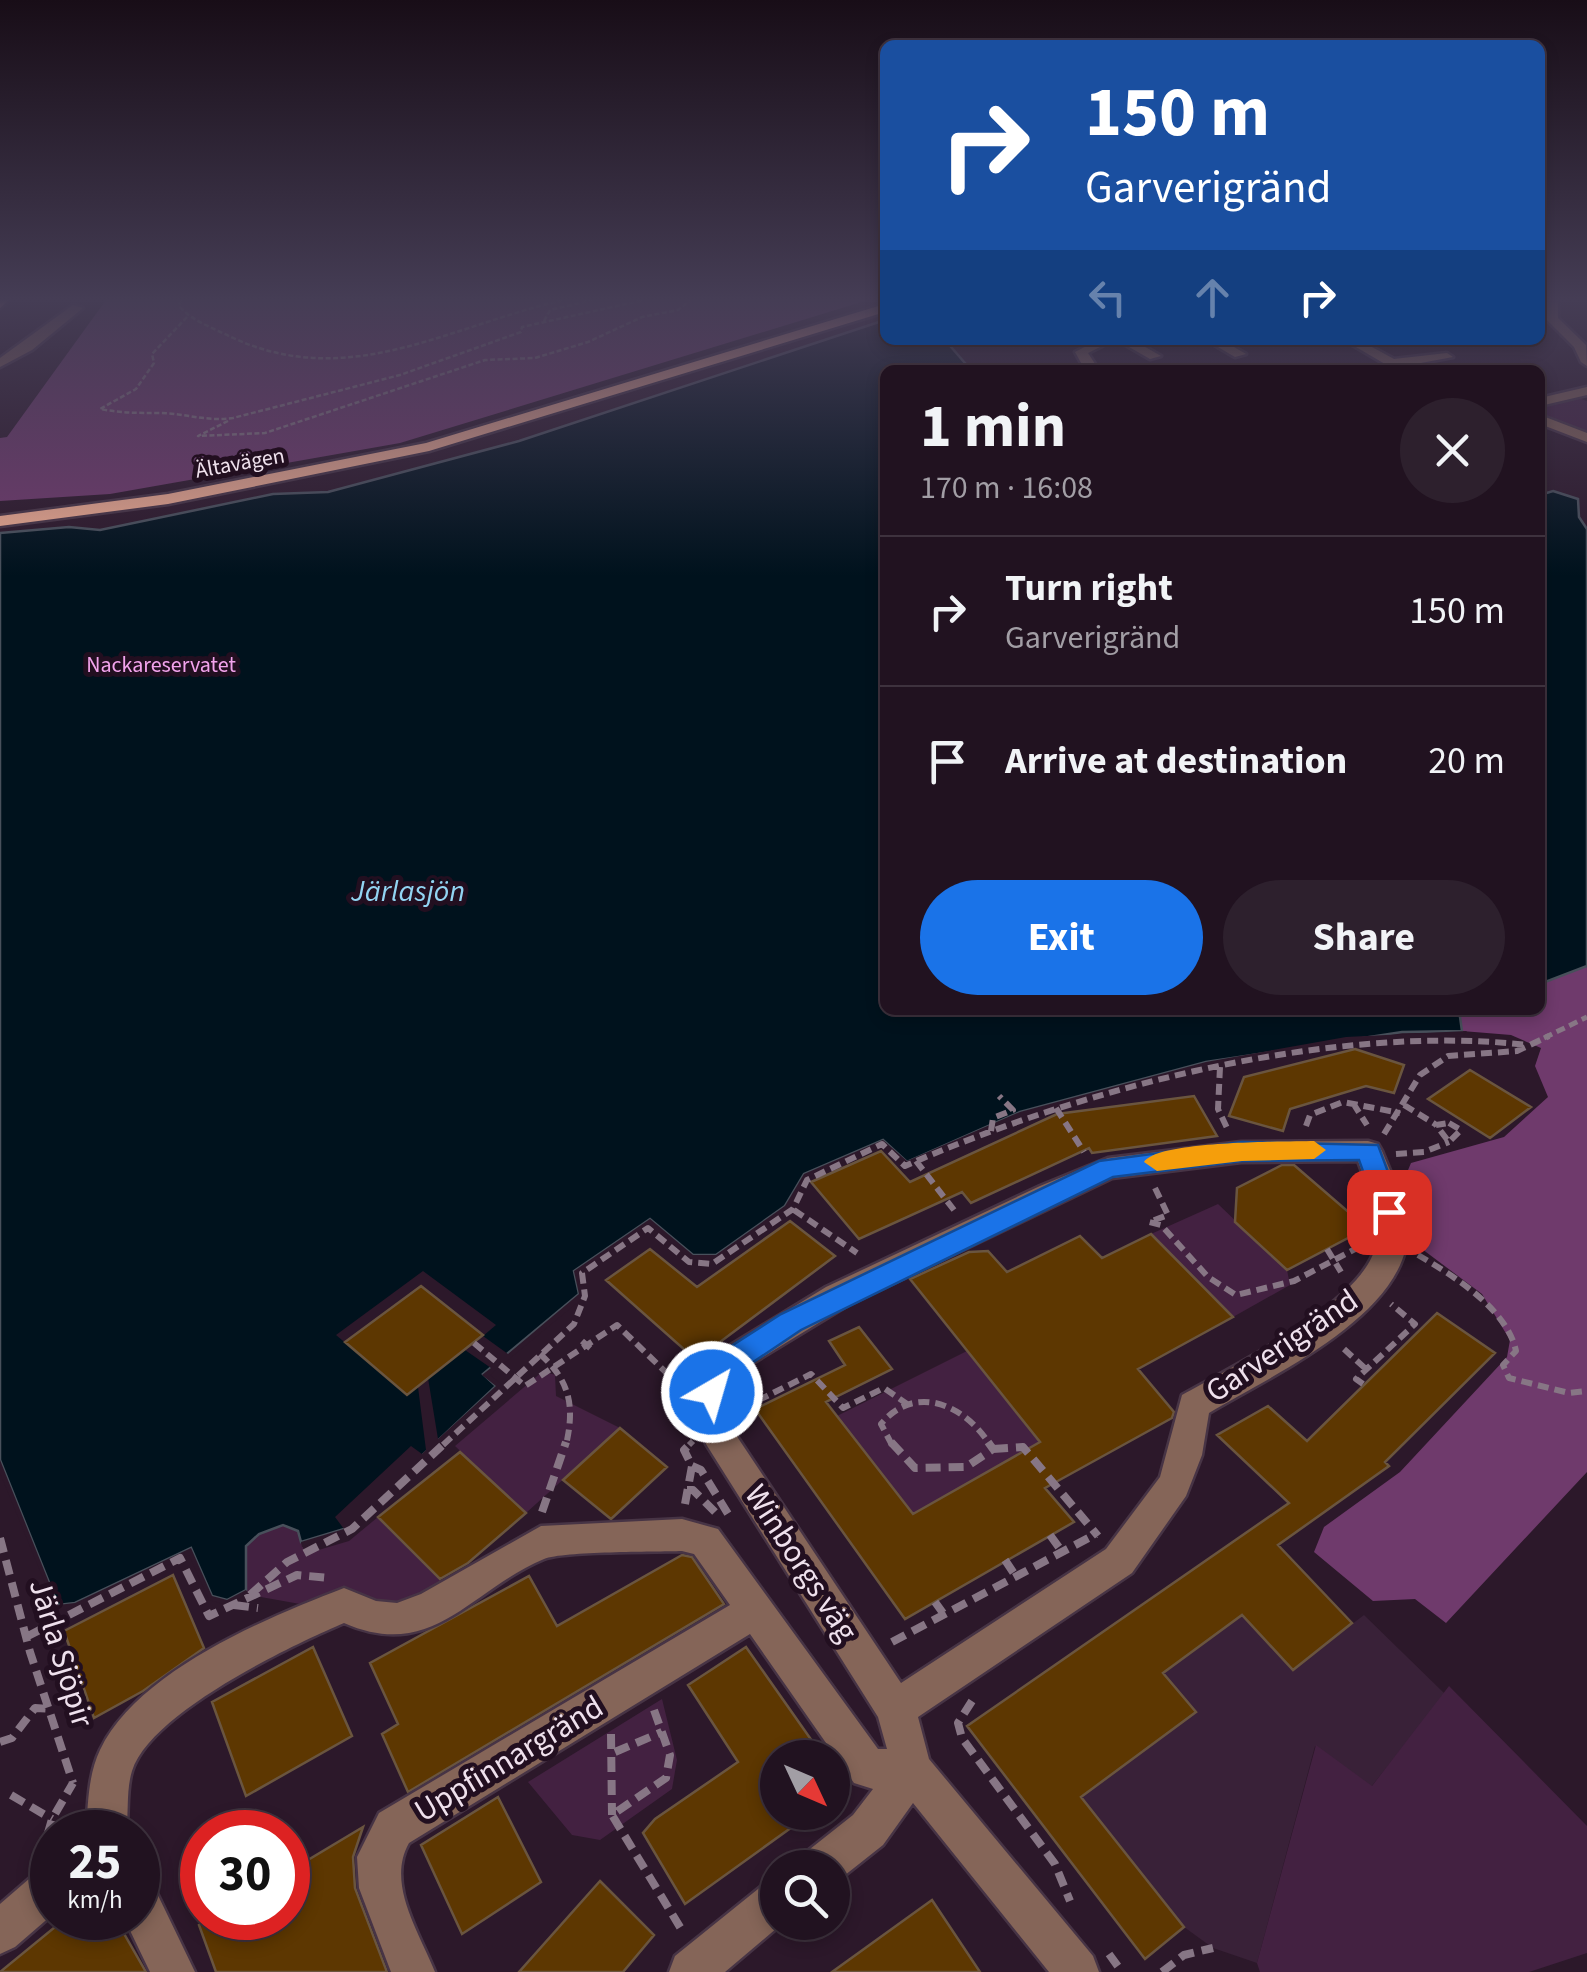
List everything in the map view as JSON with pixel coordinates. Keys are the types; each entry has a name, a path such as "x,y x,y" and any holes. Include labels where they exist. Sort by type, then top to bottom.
{"main road":[{"name":"Ältavägen","path":"0,521 120,508 430,448 612,392"}],"street":[{"path":"1545,401 1585,394"},
{"path":"1545,420 1587,438"},
{"path":"712,1392 732,1360 806,1314 1108,1168 1242,1152 1373,1146 1389,1212 1391,1247"},
{"name":"Garverigränd","path":"896,1709 1119,1561 1174,1485 1185,1456 1194,1405 1320,1327 1370,1286 1384,1268 1391,1247"},
{"name":"Winborgs väg","path":"712,1392 712,1422 723,1444 896,1709 912,1770 1076,1972"},
{"path":"109,1810 114,1762 138,1727 184,1688 309,1618 344,1605 374,1618 397,1620 432,1608 539,1543 682,1535 704,1540 868,1769 912,1770"},
{"name":"Uppfinnargränd","path":"413,1972 380,1888 378,1858 394,1828 756,1610"},
{"path":"843,1850 868,1830 912,1770"},
{"path":"0,1932 30,1907"},
{"path":"696,1966 760,1914"}],"path":[{"path":"131,392 100,409 133,416 159,413 212,421 333,392"},
{"path":"232,418 198,436 266,433 395,392"},
{"path":"1373,1146 1402,1109 1420,1075 1448,1056 1516,1051 1587,1017"},
{"path":"250,1595 286,1562 352,1529 574,1324 585,1296 582,1273 648,1228 689,1262 712,1264 793,1209 807,1180 882,1144 905,1166 1056,1108 1220,1068 1360,1040 1478,1038 1528,1045"},
{"path":"1220,1068 1219,1122 1232,1134"},
{"path":"991,1131 994,1118 1013,1110 999,1096"},
{"path":"1304,1134 1310,1115 1343,1102 1402,1109 1436,1124 1449,1142"},
{"path":"1353,1103 1373,1146"},
{"path":"1373,1146 1413,1155 1449,1142 1461,1130 1457,1121 1436,1124"},
{"path":"793,1209 857,1253"},
{"path":"1168,1214 1149,1222 1161,1224 1208,1277 1236,1296 1294,1280 1334,1260"},
{"path":"1391,1247 1412,1250 1435,1268 1456,1277 1512,1333 1516,1351 1503,1365 1509,1378 1569,1393 1587,1391"},
{"path":"1363,1384 1356,1379 1418,1326 1370,1286"},
{"path":"474,1342 525,1386 617,1325 678,1383 712,1392"},
{"path":"539,1543 538,1524 574,1403 562,1369 540,1354"},
{"path":"754,1402 812,1374 843,1408 884,1388 907,1404"},
{"path":"993,1449 968,1415 935,1403 907,1404 889,1411 881,1424 896,1453 915,1468 966,1466 993,1449 1022,1447 1119,1561"},
{"path":"691,1470 701,1470 730,1517 725,1520 692,1490 687,1490 691,1470"},
{"path":"862,1656 1001,1582 1018,1579 1096,1534"},
{"path":"1050,1535 1064,1553"},
{"name":"Järla Sjöpir","path":"0,1538 74,1784 52,1819 11,1795"},
{"path":"28,1636 180,1558 209,1616 297,1576 335,1578"},
{"path":"1005,1560 1018,1579"},
{"path":"934,1602 942,1613"},
{"path":"978,1694 962,1711 958,1723 962,1738 1055,1864 1066,1897 1078,1912"},
{"path":"612,1816 638,1793 666,1778 670,1755 653,1708 616,1695 610,1772 612,1816 696,1966"},
{"path":"0,1742 12,1738 35,1708 52,1708"},
{"path":"614,1752 662,1732"},
{"path":"1100,1942 1122,1972"},
{"path":"1162,1972 1184,1956 1213,1948"}],"shaded area":[{"path":"39,392 567,392 400,443 110,494 0,501 0,438 7,437"},
{"path":"1575,397 1587,401 1587,435 1545,415 1545,404"},
{"path":"1587,958 1587,1472 1446,1623 1415,1599 1373,1601 1314,1552 1324,1527 1400,1472 1507,1357 1510,1340 1482,1294 1414,1243 1398,1194 1411,1163 1504,1137 1548,1097 1535,1066 1541,1048 1511,1035 1462,1031 1456,1015 1545,1015 1545,975"},
{"path":"1218,1204 1287,1270 1290,1285 1233,1317 1151,1234"},
{"path":"967,1351 1040,1442 913,1514 837,1416"},
{"path":"543,1371 555,1375 556,1396 620,1428 526,1513 455,1446"},
{"path":"378,1517 444,1583 433,1595 387,1607 367,1597 346,1597 303,1609 300,1604 250,1595 246,1590 246,1546 259,1534 284,1525 298,1531 305,1554 349,1541"},
{"path":"1242,1615 1293,1669 1364,1615 1445,1694 1371,1787 1315,1746 1257,1963 1213,1948 1184,1927 1081,1797 1163,1673"},
{"path":"1449,1686 1587,1826 1587,1953 1529,1972 1260,1972 1257,1963 1316,1745 1372,1786"},
{"path":"662,1699 677,1760 672,1789 600,1840 572,1835 528,1782"}],"water":[{"name":"Järlasjön","path":"667,392 880,392 880,1015 1460,1015 1462,1031 1402,1032 1206,1062 1020,1112 907,1162 883,1140 804,1174 785,1206 716,1255 693,1255 650,1219 574,1271 579,1294 483,1374 496,1386 344,1529 301,1542 298,1531 283,1525 259,1534 246,1546 246,1590 227,1600 212,1596 191,1548 75,1603 58,1605 0,1460 0,533 69,527 100,530 273,494 328,492 519,441"},
{"path":"1553,491 1578,499 1579,517 1587,529 1587,966 1545,982 1545,493"}],"pier":[{"path":"1467,1031 1463,1036 1347,1042 1207,1067 1022,1117 908,1167 882,1146 807,1178 788,1210 717,1260 690,1259 650,1225 579,1274 583,1298 490,1375 500,1383 500,1390 348,1532 302,1547 301,1542 344,1529 335,1517 411,1446 422,1454 426,1450 418,1387 407,1395 336,1335 423,1271 496,1325 483,1336 508,1354 579,1294 574,1271 650,1219 693,1255 716,1255 785,1206 804,1174 883,1140 907,1161 1020,1112 1206,1062 1346,1037","holes":["465,1350 491,1368 482,1375 496,1386 438,1439 428,1378"]},
{"path":"0,1460 58,1605 75,1603 191,1548 212,1596 227,1600 246,1590 249,1594 227,1605 209,1600 189,1555 77,1608 56,1610 0,1473"}],"building":[{"path":"1355,1049 1404,1065 1394,1093 1366,1086 1290,1109 1283,1131 1229,1116 1244,1077"},
{"path":"1470,1070 1531,1107 1490,1138 1428,1099"},
{"path":"1194,1096 1217,1136 1092,1153 1089,1148 971,1203 962,1192 859,1239 811,1182 881,1151 910,1182 1057,1114"},
{"path":"1282,1165 1294,1165 1367,1228 1287,1270 1235,1222 1237,1188"},
{"path":"790,1221 835,1256 696,1360 606,1280 650,1249 697,1287"},
{"path":"1151,1234 1233,1317 1138,1369 1174,1412 1172,1418 1045,1488 1074,1522 905,1619 755,1409 845,1365 829,1341 859,1327 892,1369 826,1402 913,1514 1040,1442 910,1279 969,1252 988,1251 1007,1272 1080,1236 1102,1258"},
{"path":"421,1286 483,1335 407,1395 345,1342"},
{"path":"1437,1313 1495,1353 1385,1462 1389,1466 1278,1545 1352,1623 1293,1670 1242,1615 1163,1673 1196,1712 1081,1797 1184,1927 1145,1959 967,1726 1289,1503 1217,1435 1268,1406 1307,1441"},
{"path":"620,1428 667,1467 611,1519 563,1480"},
{"path":"460,1452 526,1513 468,1563 440,1579 378,1517"},
{"path":"682,1555 692,1557 724,1604 408,1792 382,1734 398,1724 370,1663 529,1576 557,1626"},
{"path":"173,1575 204,1648 143,1691 94,1718 64,1631"},
{"path":"313,1647 352,1736 246,1796 212,1702"},
{"path":"746,1647 811,1740 760,1740 760,1830 788,1830 685,1904 643,1833 655,1819 738,1762 688,1685"},
{"path":"498,1797 541,1882 462,1934 421,1845"},
{"path":"363,1827 353,1857 355,1888 387,1972 216,1972 204,1940 310,1940 310,1859"},
{"path":"600,1881 654,1935 623,1972 519,1972"},
{"path":"932,1900 980,1972 832,1972"},
{"path":"39,1940 128,1940 146,1972 0,1972"}],"slow traffic":[{"path":"1157,1162 1242,1152 1314,1150"}],"route":[{"path":"712,1392 732,1360 791,1322 837,1296 1108,1168 1242,1152 1368,1151 1389,1212"}],"park label":[{"name":"Nackareservatet","path":"161,665"}]}
